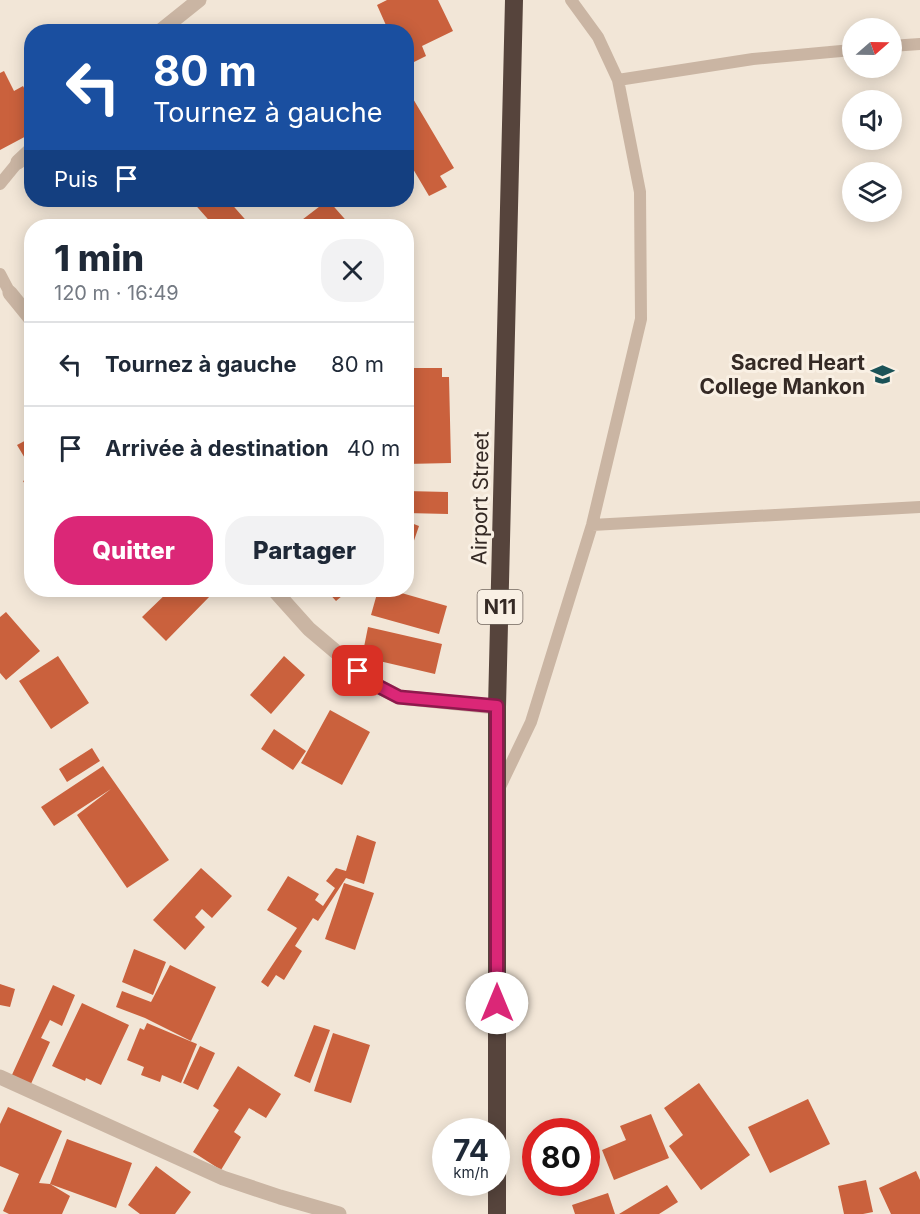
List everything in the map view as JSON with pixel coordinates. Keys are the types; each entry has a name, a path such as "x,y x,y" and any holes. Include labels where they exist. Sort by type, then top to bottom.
{"highway":[{"name":"Airport Street","path":"497,1214 497,706 514,0"}],"street":[{"path":"169,24 199,0"},
{"path":"18,162 24,156"},
{"path":"10,293 24,310"},
{"path":"280,597 309,629 374,684 399,697 497,706"},
{"path":"0,1077 223,1178 339,1214"}],"lane":[{"path":"497,792 531,722 592,525 641,319 640,192 618,80 598,37 571,0"},
{"path":"902,45 920,44"},
{"path":"618,80 753,59 842,51"},
{"path":"0,184 18,162"},
{"path":"0,274 10,293"},
{"path":"592,525 920,507"}],"building":[{"path":"387,0 438,0 453,31 422,46 426,56 414,62 414,24 385,24 377,5"},
{"path":"4,71 14,91 23,86 24,88 24,137 0,150 0,73"},
{"path":"414,100 454,168 440,176 447,187 429,196 414,171"},
{"path":"197,207 234,207 245,219 208,219"},
{"path":"319,207 334,207 345,219 303,219"},
{"path":"414,368 442,368 442,377 449,377 451,463 414,464"},
{"path":"24,441 24,457 17,445"},
{"path":"414,491 448,492 448,514 414,513"},
{"path":"414,524 419,526 414,541"},
{"path":"163,597 209,597 166,641 142,617"},
{"path":"376,597 414,597 447,606 439,634 371,615"},
{"path":"6,612 40,651 6,680 0,673 0,617"},
{"path":"368,627 442,644 435,674 362,657"},
{"path":"58,656 89,703 51,729 19,681"},
{"path":"284,656 305,675 271,714 250,695"},
{"path":"330,710 370,732 342,785 301,763"},
{"path":"274,729 306,751 293,770 261,749"},
{"path":"92,748 100,761 67,782 59,769"},
{"path":"103,766 169,860 127,888 77,815 111,789 54,826 41,807"},
{"path":"357,835 376,842 364,884 346,878 318,921 313,918 295,946 302,951 284,980 276,975 268,987 261,982 297,928 267,910 288,876 319,894 315,900 323,906 335,888 326,881 336,868 346,871"},
{"path":"201,868 232,896 212,918 202,909 195,917 205,927 185,950 153,920"},
{"path":"344,883 374,893 355,950 325,939"},
{"path":"134,949 166,962 153,995 122,982"},
{"path":"170,965 216,987 191,1041 145,1018 116,1007 122,991 151,1002"},
{"path":"0,984 15,989 10,1007 0,1005"},
{"path":"53,985 75,995 62,1026 50,1020 41,1038 50,1042 30,1086 11,1077"},
{"path":"82,1003 129,1025 101,1085 86,1078 85,1081 52,1066"},
{"path":"147,1023 197,1044 181,1083 162,1075 160,1082 141,1075 144,1067 127,1060 140,1028 144,1030"},
{"path":"314,1025 330,1030 310,1083 294,1076"},
{"path":"333,1033 370,1045 351,1103 314,1091"},
{"path":"200,1046 215,1053 198,1090 183,1083"},
{"path":"238,1066 281,1094 266,1118 249,1108 234,1132 241,1137 221,1170 193,1152 219,1110 213,1106"},
{"path":"699,1083 750,1155 701,1190 669,1146 683,1135 664,1108"},
{"path":"808,1099 830,1144 770,1173 748,1127"},
{"path":"8,1107 62,1131 39,1183 50,1184 70,1196 62,1214 9,1214 3,1211 19,1174 0,1166 0,1124"},
{"path":"651,1114 669,1158 614,1180 602,1150 626,1140 620,1126"},
{"path":"67,1139 132,1163 116,1208 50,1184"},
{"path":"156,1166 191,1192 175,1214 140,1214 128,1205"},
{"path":"916,1171 920,1180 920,1214 891,1214 879,1188"},
{"path":"866,1180 873,1212 844,1214 838,1186"},
{"path":"667,1185 678,1202 659,1214 619,1214"},
{"path":"608,1193 615,1214 575,1214 572,1205"}],"place":[{"name":"Sacred Heart College Mankon","path":"883,374"}],"route":[{"path":"358,671 374,684 399,697 497,706 497,1003"}]}
